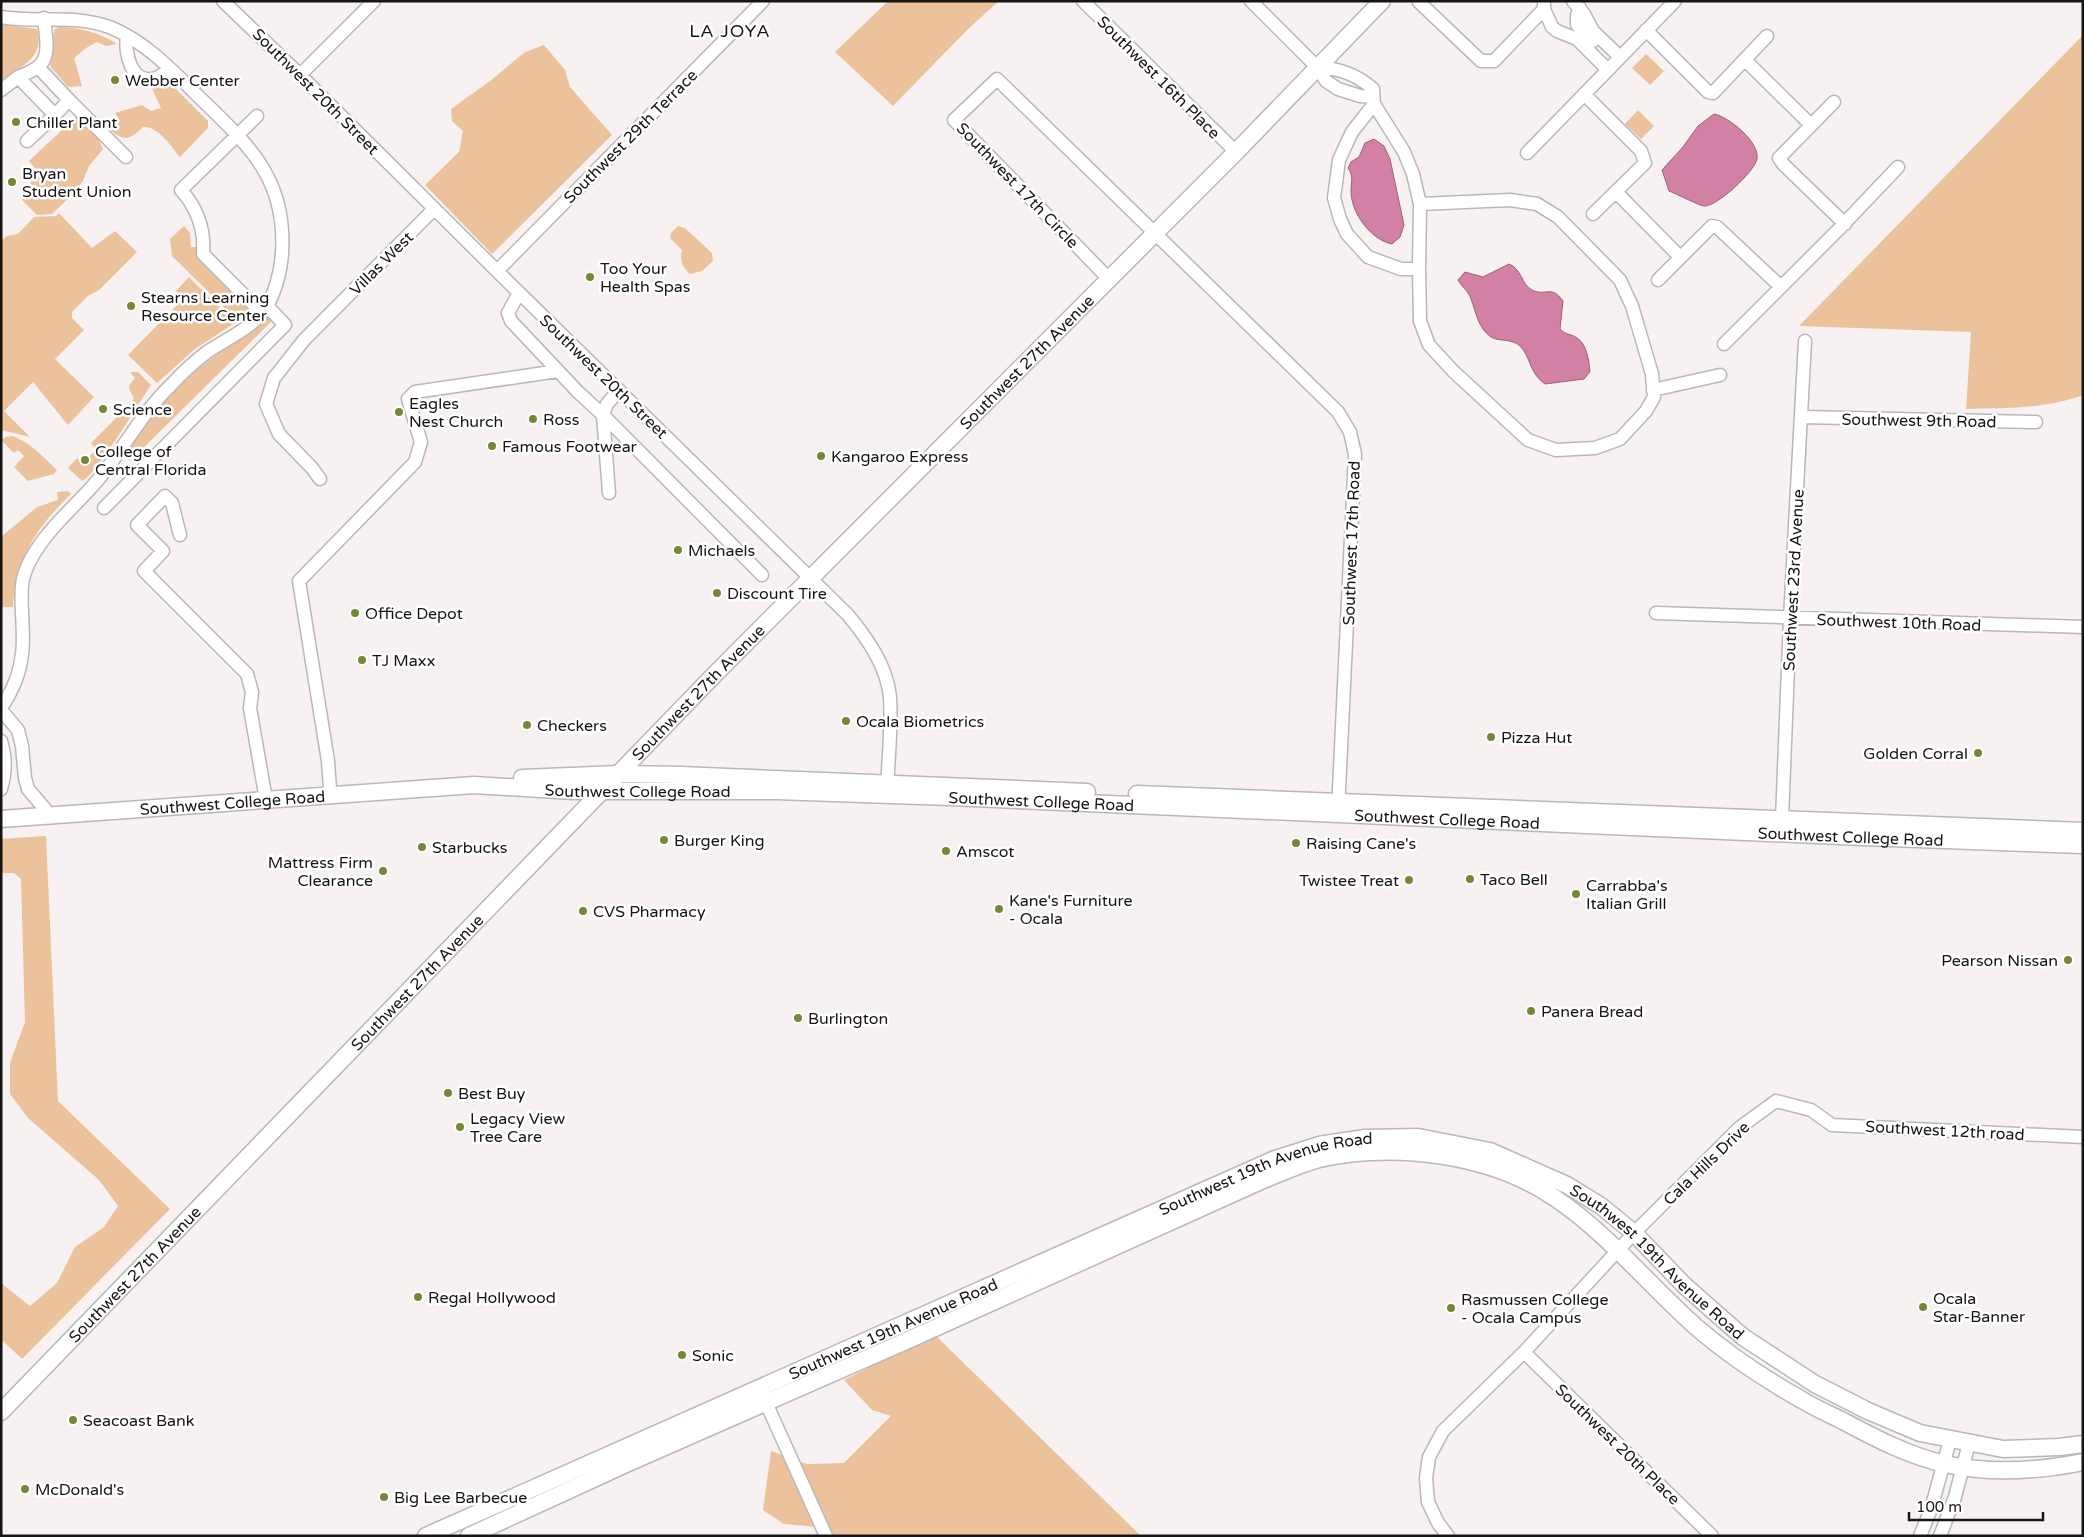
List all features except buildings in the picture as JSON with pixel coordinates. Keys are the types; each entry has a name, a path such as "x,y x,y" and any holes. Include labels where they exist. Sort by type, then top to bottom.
{"main road":[{"name":"Southwest 27th Avenue","path":"1,1412 603,790 1236,152 1382,1"},
{"name":"Southwest College Road","path":"1,813 434,782 619,774 887,789 1338,807 1782,819 2083,831"},
{"name":"Southwest College Road","path":"1,819 474,785 573,791 887,789"},
{"name":"Southwest College Road","path":"1338,807 1862,837 2083,845"},
{"name":"Southwest 19th Avenue Road","path":"478,1534 762,1394 1275,1159 1319,1145 1365,1138 1418,1137 1490,1151 1567,1185 1601,1206 1634,1233 1685,1286 1743,1337 1815,1384 1868,1411 1920,1433 2003,1449 2059,1448 2083,1444"},
{"name":"Southwest 19th Avenue Road","path":"426,1536 475,1513 762,1394 906,1341 1262,1180 1319,1159 1379,1151 1444,1156 1496,1170 1527,1182 1555,1198 1617,1251 1696,1326 1732,1354 1785,1390 1878,1440 1944,1464 1989,1470 2037,1469 2083,1462"}],"street":[{"name":"Southwest 20th Street","path":"223,1 848,615 868,640 882,669 890,696 887,789"},
{"path":"300,75 374,1"},
{"name":"Southwest 29th Terrace","path":"497,271 763,1"},
{"name":"Southwest 16th Place","path":"1083,1 1236,152"},
{"path":"1250,1 1317,67 1326,81 1338,89 1374,101"},
{"path":"1526,153 1675,1"},
{"path":"1419,2 1482,62 1494,61 1544,5"},
{"path":"1544,5 1548,21 1555,30 1577,39 1608,70"},
{"path":"1576,5 1593,31 1620,57"},
{"path":"1,17 83,21 111,28 144,47 171,70 238,135 258,158 268,175 281,215 283,229 281,264 265,310 252,324 195,362 147,410 97,480 44,539 27,567 22,584 22,655 16,680 1,709 18,730 28,789 46,810"},
{"path":"1,90 18,77 38,67 42,62 46,50 44,18"},
{"path":"1646,30 1708,92 1712,93 1767,36"},
{"path":"127,36 126,48 130,65 137,75 146,79 156,78 171,70"},
{"path":"1745,60 1811,125"},
{"path":"38,67 126,157"},
{"path":"1317,67 1334,68 1365,82 1373,89 1374,101 1404,152 1420,204 1420,321 1429,345 1460,377 1528,440 1556,450 1595,448 1620,439 1646,411 1654,396 1652,374 1632,306 1620,280 1558,217 1537,204 1510,200 1420,204"},
{"path":"18,77 55,115"},
{"path":"1349,93 1355,78"},
{"name":"Southwest 17th Circle","path":"1109,279 954,120 975,99 997,79 1155,233"},
{"path":"1584,94 1641,151 1645,158 1645,163 1593,214"},
{"path":"27,141 69,100"},
{"path":"1374,101 1352,132 1339,160 1334,198 1347,234 1368,257 1401,269 1419,269"},
{"path":"1834,102 1779,158 1844,224"},
{"path":"104,508 285,325 265,310 203,254 204,237 202,226 191,201 181,190 257,116"},
{"path":"1724,344 1898,167"},
{"path":"1616,192 1680,257"},
{"name":"Villas West","path":"320,479 280,434 266,404 274,378 284,364 327,317 434,209"},
{"path":"1658,280 1706,229 1712,226 1717,227 1780,286"},
{"name":"Southwest 17th Road","path":"1155,233 1338,412 1350,432 1355,454 1338,807"},
{"path":"520,293 508,313 511,321 558,371 762,575"},
{"name":"Southwest 23rd Avenue","path":"1782,819 1790,618 1805,341"},
{"path":"330,789 328,761 299,581 415,462 421,442 408,399 416,392 558,371"},
{"path":"1653,390 1720,375"},
{"path":"609,493 603,415 607,404 619,390"},
{"name":"Southwest 9th Road","path":"1802,417 2036,422"},
{"path":"180,535 172,504 165,496 137,525 163,551 144,571 247,674 252,692 250,708 265,794"},
{"name":"Southwest 10th Road","path":"1656,613 2083,627"},
{"path":"1,741 6,756 5,774 1,789"},
{"name":"Cala Hills Drive","path":"1634,1233 1739,1128 1776,1101 1811,1110"},
{"name":"Southwest 12th road","path":"1811,1110 1832,1125 2083,1136"},
{"path":"1448,1536 1438,1523 1428,1502 1426,1478 1429,1457 1443,1431 1524,1352 1634,1233"},
{"name":"Southwest 20th Place","path":"1524,1352 1712,1536"},
{"path":"762,1394 826,1536"},
{"path":"1920,1536 1931,1509 1950,1440"},
{"path":"1940,1536 1964,1467 1969,1443"},
{"path":"475,1513 478,1534"}],"shaded area":[{"path":"888,1 999,1 968,29 893,106 835,52"},
{"path":"1,24 37,29 39,39 35,54 30,60 24,66 1,80"},
{"path":"59,27 89,31 117,44 106,46 97,42 74,58 82,86 68,87 50,66 52,39 55,29"},
{"path":"2083,35 2083,395 2069,400 2040,405 1966,409 1971,332 1799,326"},
{"path":"544,45 565,70 570,87 612,135 492,254 425,185 459,152 463,131 452,121 451,109 490,81 525,52"},
{"path":"1646,54 1664,71 1650,85 1632,68"},
{"path":"166,79 208,121 208,128 180,157 164,138 154,130 143,127 133,136 124,138 105,126 120,121 115,113 142,105 151,111 161,108 149,82"},
{"path":"1638,110 1654,126 1641,139 1625,124"},
{"path":"1714,114 1735,125 1749,138 1757,152 1757,159 1750,172 1726,195 1710,205 1704,206 1669,191 1662,170 1683,147 1698,126"},
{"path":"78,115 96,134 103,149 89,166 83,181 74,193 52,214 37,215 22,200 31,182 41,175 29,161"},
{"path":"1374,139 1384,146 1390,159 1404,225 1400,237 1392,244 1377,237 1370,231 1358,216 1352,199 1352,176 1348,168 1351,162 1359,157 1365,143"},
{"path":"59,213 92,248 115,231 137,252 99,290 88,296 72,312 72,318 84,330 55,359 94,397 68,425 33,382 4,411 30,437 1,430 1,241 7,236 18,234 34,217 56,216"},
{"path":"184,226 190,233 191,247 199,247 248,305 250,310 237,320 172,256 170,239"},
{"path":"678,226 685,228 712,253 713,261 702,271 690,274 681,261 682,250 670,238 671,233"},
{"path":"1509,264 1517,269 1528,287 1532,290 1555,293 1563,301 1560,329 1577,338 1585,348 1590,372 1584,379 1545,384 1536,375 1524,350 1520,346 1513,342 1491,337 1483,329 1470,296 1458,280 1465,272 1483,277"},
{"path":"189,277 233,321 233,324 195,349 157,383 128,355 183,299 176,291"},
{"path":"270,316 273,320 130,461 124,456 142,427 176,388 215,356"},
{"path":"130,372 138,372 151,385 107,453 89,476 82,481 68,468 77,458 83,463 96,449 91,443 132,402 134,398 129,386 135,378"},
{"path":"13,436 26,442 42,455 57,470 54,474 28,481 14,467 24,456 18,450 14,453 1,440"},
{"path":"68,491 71,494 38,531 30,544 19,573 13,607 1,607 1,537 37,507 58,500 57,492"},
{"path":"46,836 58,1101 170,1209 22,1359 1,1339 1,1283 30,1306 57,1283 75,1247 104,1227 118,1206 99,1180 28,1118 10,1094 10,1063 25,1022 21,879 14,873 1,873 1,839"},
{"path":"935,1335 1141,1536 825,1536 830,1528 784,1524 763,1510 771,1451 807,1464 844,1463 891,1416 872,1410 844,1380"}],"place":[{"name":"Webber Center","path":"115,80"},
{"name":"Chiller Plant","path":"16,122"},
{"name":"Bryan Student Union","path":"12,182"},
{"name":"Too Your Health Spas","path":"590,277"},
{"name":"Stearns Learning Resource Center","path":"131,306"},
{"name":"Science","path":"103,409"},
{"name":"Eagles Nest Church","path":"399,412"},
{"name":"Ross","path":"533,419"},
{"name":"Famous Footwear","path":"492,446"},
{"name":"Kangaroo Express","path":"821,456"},
{"name":"College of Central Florida","path":"85,460"},
{"name":"Michaels","path":"678,550"},
{"name":"Discount Tire","path":"717,593"},
{"name":"Office Depot","path":"355,613"},
{"name":"TJ Maxx","path":"362,660"},
{"name":"Ocala Biometrics","path":"846,721"},
{"name":"Checkers","path":"527,725"},
{"name":"Pizza Hut","path":"1491,737"},
{"name":"Golden Corral","path":"1978,753"},
{"name":"Burger King","path":"664,840"},
{"name":"Raising Cane's","path":"1296,843"},
{"name":"Starbucks","path":"422,847"},
{"name":"Amscot","path":"946,851"},
{"name":"Mattress Firm Clearance","path":"383,871"},
{"name":"Taco Bell","path":"1470,879"},
{"name":"Twistee Treat","path":"1409,880"},
{"name":"Carrabba's Italian Grill","path":"1576,894"},
{"name":"Kane's Furniture - Ocala","path":"999,909"},
{"name":"CVS Pharmacy","path":"583,911"},
{"name":"Pearson Nissan","path":"2068,960"},
{"name":"Panera Bread","path":"1531,1011"},
{"name":"Burlington","path":"798,1018"},
{"name":"Best Buy","path":"448,1093"},
{"name":"Legacy View Tree Care","path":"460,1127"},
{"name":"Regal Hollywood","path":"418,1297"},
{"name":"Ocala Star-Banner","path":"1923,1307"},
{"name":"Rasmussen College - Ocala Campus","path":"1451,1308"},
{"name":"Sonic","path":"682,1355"},
{"name":"Seacoast Bank","path":"73,1420"},
{"name":"McDonald's","path":"25,1489"},
{"name":"Big Lee Barbecue","path":"384,1497"}],"district":[{"name":"LA JOYA","path":"730,31"}]}
